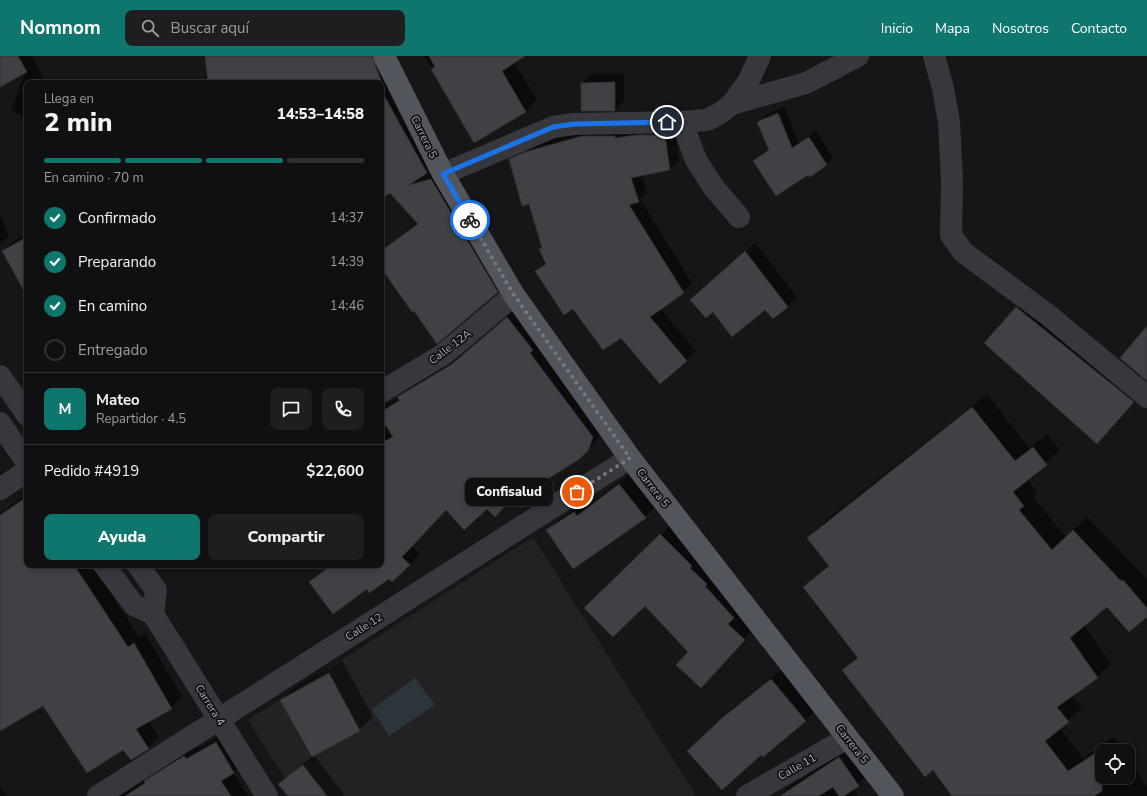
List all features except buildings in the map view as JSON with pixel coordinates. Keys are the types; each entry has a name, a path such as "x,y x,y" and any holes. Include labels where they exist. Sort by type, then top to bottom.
{"main road":[{"name":"Carrera 5","path":"384,56 443,174 514,295 630,458 893,796"}],"street":[{"path":"443,174 553,127 574,124 682,122 707,120 722,112 732,104 748,82 760,56"},
{"path":"732,104 806,82 858,56"},
{"path":"934,56 944,88 949,122 952,182 951,235 963,252 1048,315 1147,397"},
{"path":"682,122 696,160 714,188 739,217"},
{"name":"Calle 12A","path":"384,390 444,354 514,295"},
{"path":"0,376 24,411"},
{"path":"0,423 24,459"},
{"name":"Calle 12","path":"98,796 630,458"},
{"path":"0,489 24,473"},
{"path":"106,568 134,605 153,614 156,590 140,568"},
{"name":"Carrera 4","path":"153,614 267,796"},
{"name":"Calle 11","path":"747,796 847,738"}],"shaded area":[{"path":"533,537 695,794 693,796 296,796 248,720"},
{"path":"415,678 435,705 389,736 372,709"}],"way so far":[{"path":"470,220 514,295 630,458 577,492"}],"place":[{"name":"Confisalud","path":"577,492"}],"route":[{"path":"470,220 443,174 553,127 574,124 667,122"}]}
